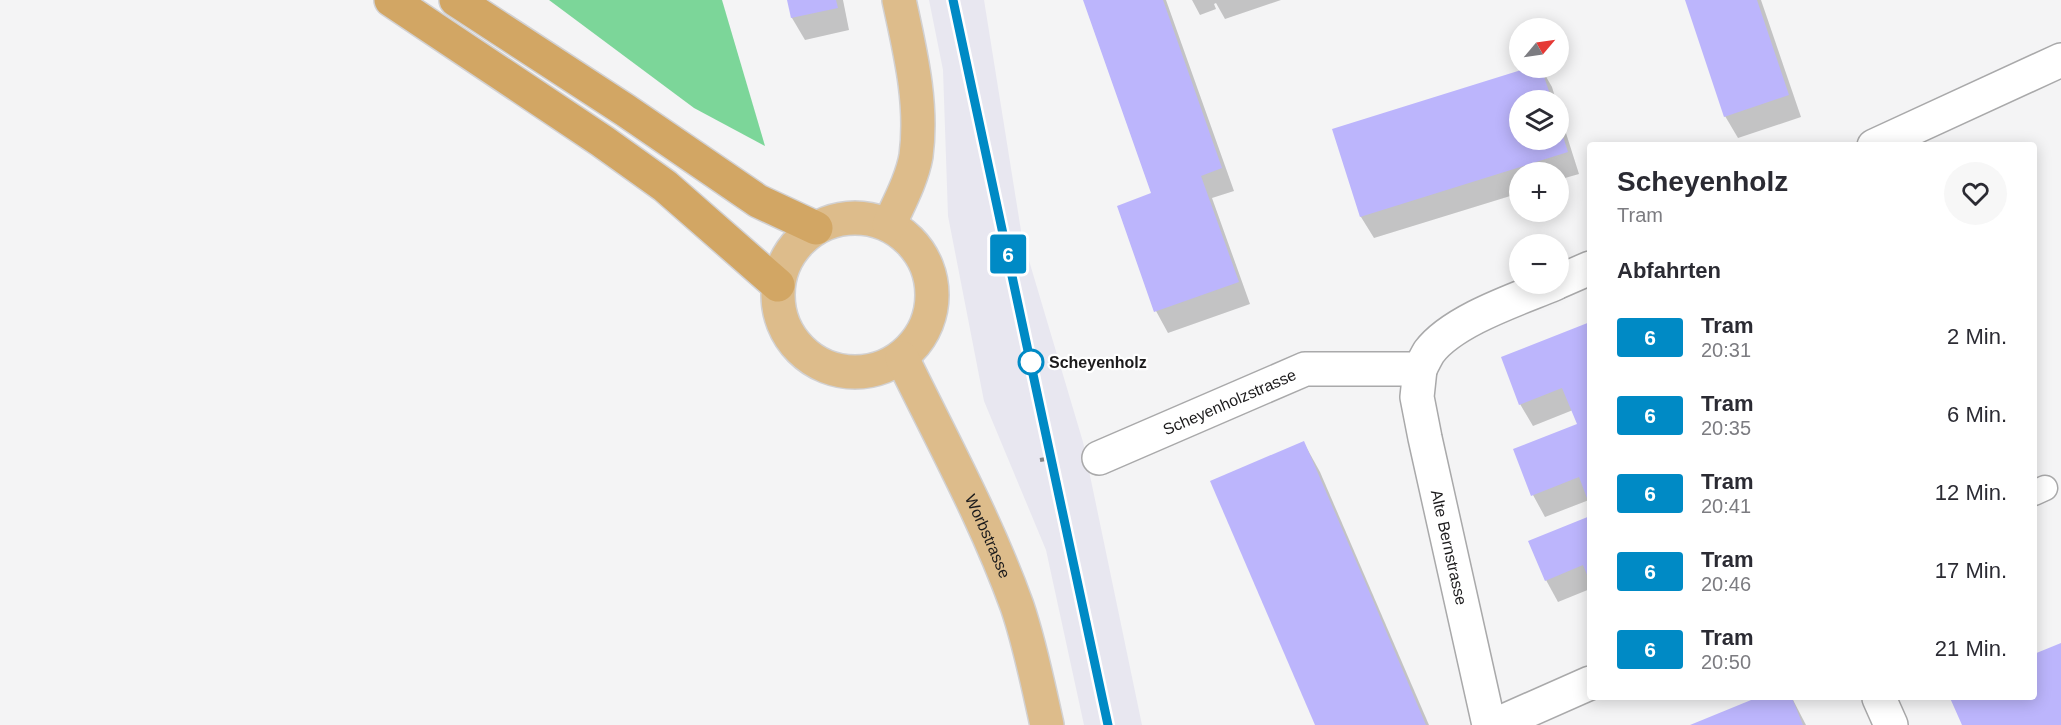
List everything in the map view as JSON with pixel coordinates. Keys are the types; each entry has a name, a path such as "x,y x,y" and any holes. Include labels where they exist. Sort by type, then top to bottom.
{"highway":[{"path":"391,0 602,141 665,186 778,285"},
{"path":"456,0 625,110 758,201 816,228"}],"main road":[{"path":"889,225 903,196 916,157 917,86 899,0"},
{"path":"852,217 871,219 889,225 911,240 926,262 933,288 930,314 920,339 902,358 874,370 844,372 816,362 793,342 780,315 778,285 784,262 798,242 816,228 833,220 852,217"},
{"name":"Worbstrasse","path":"902,358 978,509 996,553 1017,608 1047,725"}],"street":[{"path":"1883,142 2061,60"},
{"path":"1569,277 1587,269"},
{"path":"1420,369 1429,352 1445,336 1479,316 1531,294"},
{"name":"Scheyenholzstrasse","path":"1099,458 1305,369 1420,369"},
{"name":"Alte Bernstrasse","path":"1420,369 1417,397 1489,725"},
{"path":"1496,725 1587,684"},
{"path":"1880,700 1891,725"}],"path":[{"path":"1040,460 1061,457"}],"shaded area":[{"path":"929,0 984,0 1022,237 1083,442 1142,725 1084,725 1046,550 984,401 948,216 943,70"}],"green space":[{"path":"549,0 722,0 765,146 694,108"}],"building":[{"path":"787,0 836,0 838,8 791,18"},
{"path":"1083,0 1163,0 1222,168 1201,176 1239,282 1154,312 1117,206 1151,193"},
{"path":"1685,0 1757,0 1789,95 1724,117"},
{"path":"1509,74 1509,78 1544,78 1549,90 1509,90 1509,150 1567,150 1568,152 1536,162 1509,162 1509,170 1360,217 1332,129"},
{"path":"1587,323 1587,498 1579,477 1531,496 1513,449 1577,424 1562,388 1519,405 1501,357"},
{"path":"1304,441 1426,725 1315,725 1210,481"},
{"path":"1587,517 1587,575 1583,565 1545,581 1528,541"},
{"path":"2061,643 2061,725 1962,725 1951,700 2037,700 2037,653"},
{"path":"1751,700 1793,700 1803,725 1690,725"}],"tram line":[{"path":"953,0 1108,725"},
{"name":"6","path":"953,0 1108,725"}],"place":[{"name":"Scheyenholz","path":"1031,362"}]}
